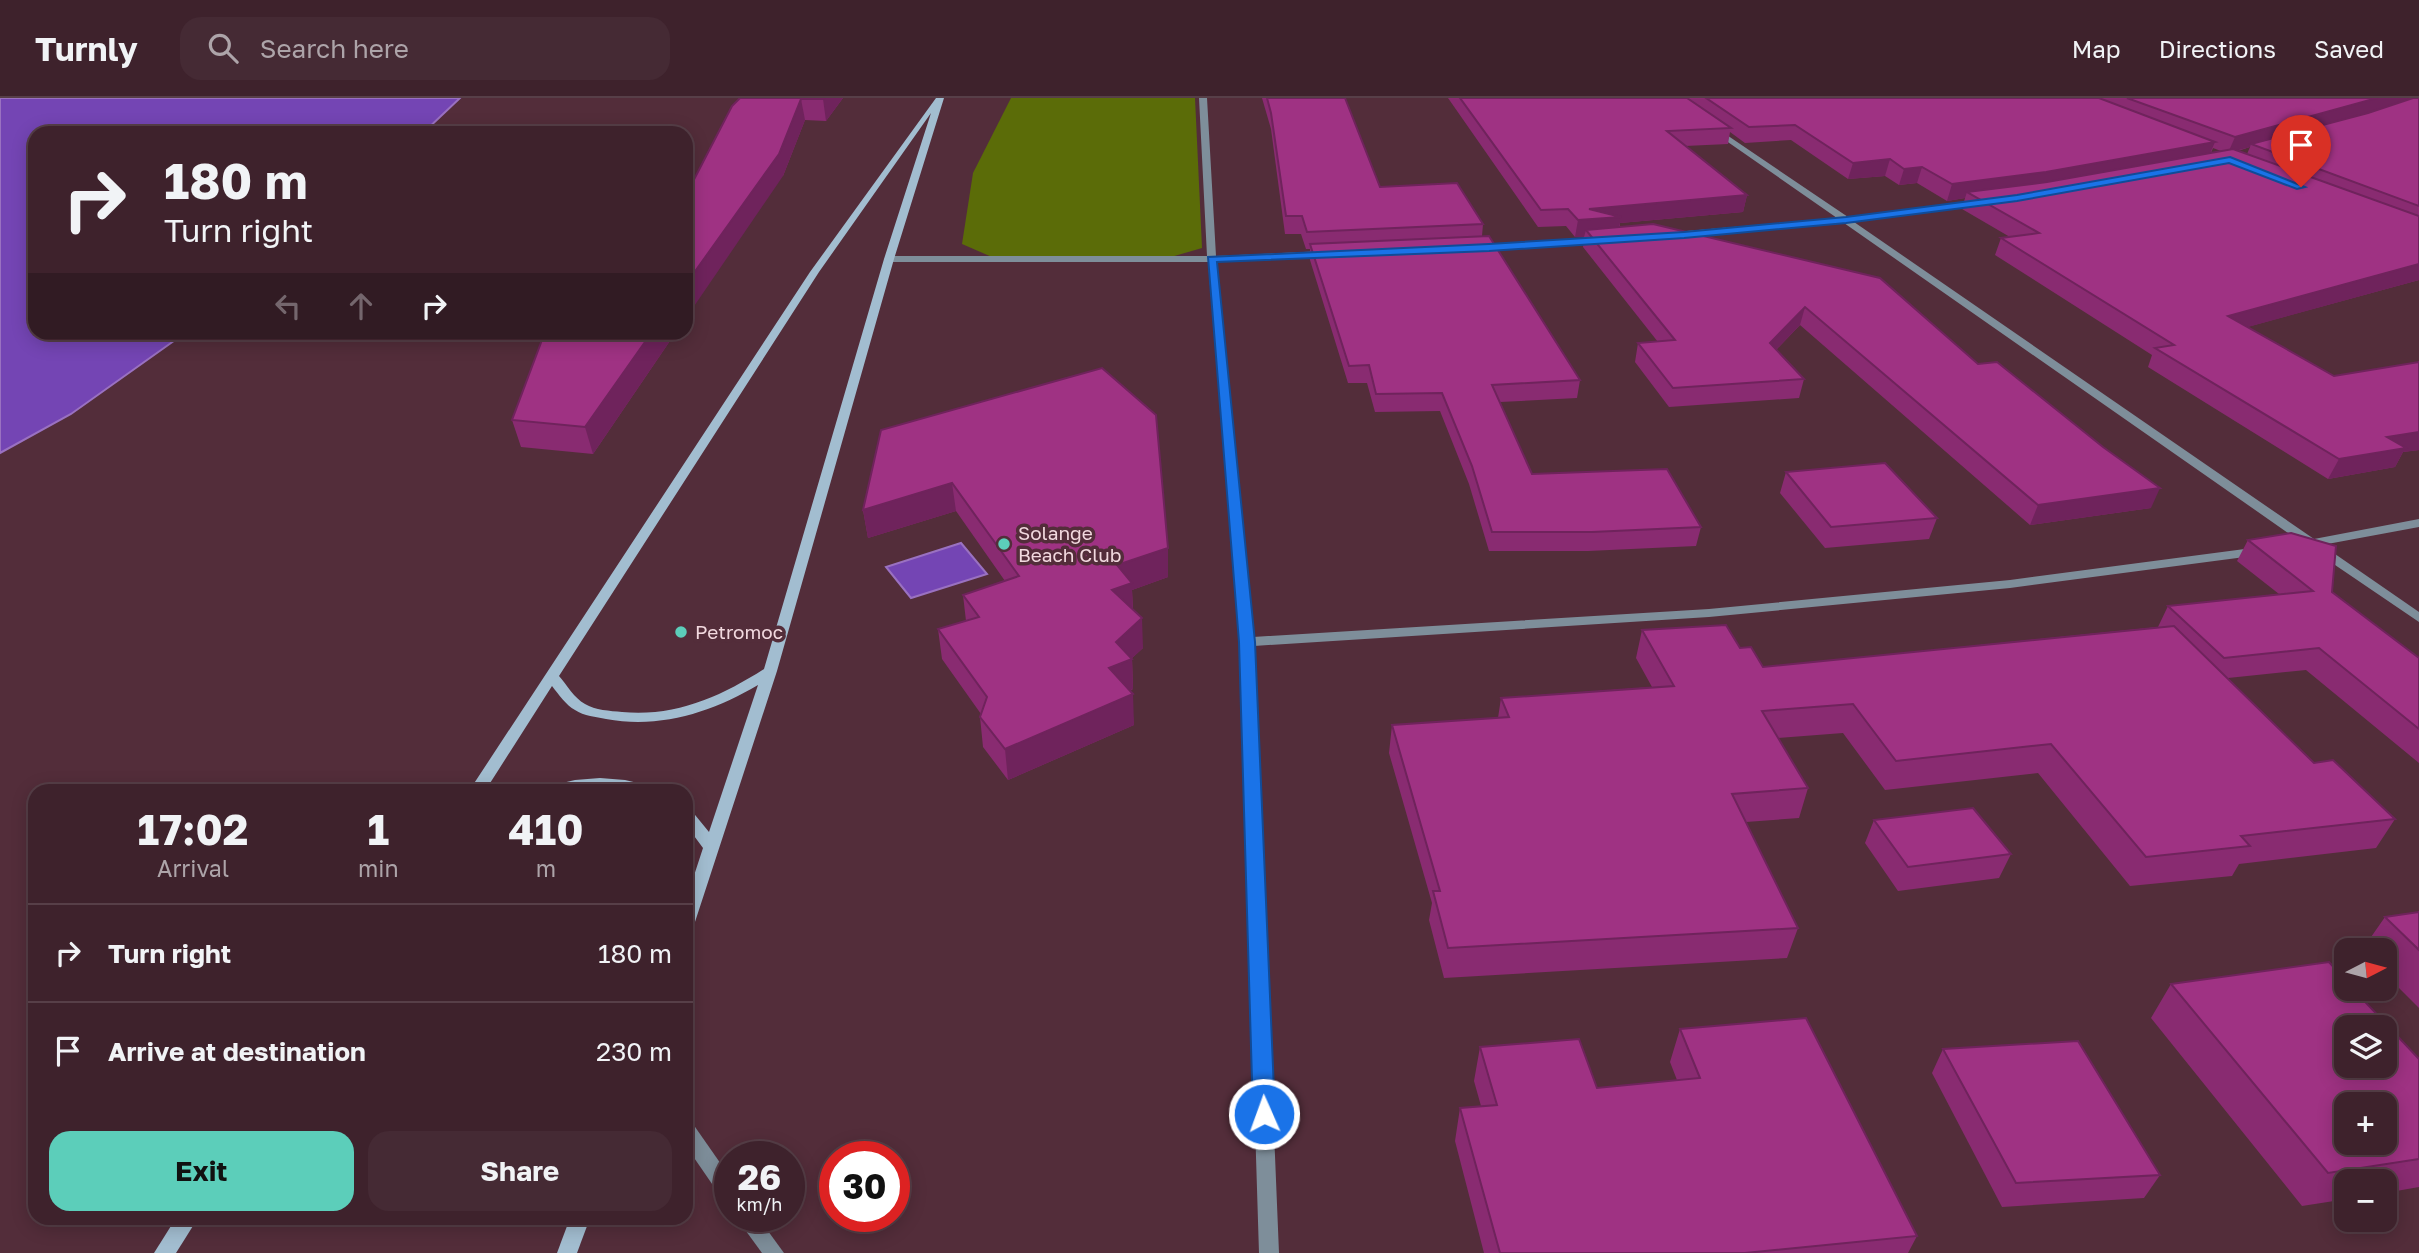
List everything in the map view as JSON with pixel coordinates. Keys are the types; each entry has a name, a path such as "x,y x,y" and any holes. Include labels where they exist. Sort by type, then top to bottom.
{"street":[{"path":"693,904 770,671 889,259 939,98"},
{"path":"482,784 815,272 939,98"},
{"path":"1203,98 1212,259 1247,642 1269,1253"},
{"path":"1704,121 2419,618"},
{"path":"1670,236 1846,220 1990,201"},
{"path":"1461,249 1614,239"},
{"path":"889,259 1212,259 1337,254"},
{"path":"1247,642 1709,613 2010,584 2311,545 2419,523"},
{"path":"553,678 579,706 633,719 668,717 707,705 746,688 770,671"},
{"path":"585,784 625,784"},
{"path":"693,823 712,848"},
{"path":"693,1140 714,1171"},
{"path":"164,1253 183,1225"},
{"path":"567,1253 577,1225"},
{"path":"758,1232 774,1253"}],"green space":[{"path":"1011,98 1195,98 1202,248 1171,257 992,257 962,244 973,173"}],"shaded area":[{"path":"0,98 460,98 430,126 28,126 28,340 175,340 71,414 0,453"},
{"path":"961,543 987,574 911,598 886,567"}],"building":[{"path":"740,98 824,98 801,99 779,154 693,274 693,181 732,106"},
{"path":"1267,98 1345,98 1380,187 1457,183 1483,224 1307,232 1302,216 1286,216"},
{"path":"1460,98 1687,98 1731,128 1667,131 1747,195 1589,209 1621,217 1578,220 1568,209 1541,210"},
{"path":"1706,98 2099,98 2215,142 2046,172 1952,184 1922,167 1904,169 1890,159 1853,163 1795,125 1749,127"},
{"path":"2127,98 2377,98 2235,137"},
{"path":"2419,98 2419,206 2251,144 2368,113"},
{"path":"2233,149 2419,216 2419,264 2228,316 2334,376 2419,362 2419,432 2387,437 2406,448 2339,459 2155,348 2174,345 2001,238 2039,233 1967,192 2047,182"},
{"path":"1653,224 1880,278 1978,364 1997,362 2103,447 2160,488 2038,505 1805,307 1770,343 1804,379 1673,388 1638,343 1675,340 1586,230"},
{"path":"1489,236 1580,380 1492,385 1532,474 1667,469 1701,527 1592,532 1492,532 1472,466 1442,393 1376,394 1369,365 1349,366 1310,244"},
{"path":"542,340 646,340 585,427 512,420"},
{"path":"1102,368 1156,415 1168,548 1117,565 1132,583 1112,590 1142,618 1116,642 1132,659 1109,668 1133,694 1005,749 980,717 987,697 938,629 979,617 963,595 1019,576 952,483 863,510 881,430"},
{"path":"1885,463 1937,518 1831,527 1786,472"},
{"path":"2291,533 2336,546 2332,592 2419,658 2419,729 2319,648 2224,658 2168,606 2313,591 2248,540"},
{"path":"1726,625 1740,648 1751,647 1763,667 2174,626 2314,763 2333,760 2395,819 2241,836 2250,846 2146,857 2051,744 1896,761 1853,704 1762,711 1808,788 1732,794 1798,928 1448,948 1433,891 1440,891 1392,725 1509,717 1501,698 1674,686 1642,630"},
{"path":"1973,808 2011,854 1908,867 1874,820"},
{"path":"2419,912 2419,950 2385,917"},
{"path":"2329,962 2334,968 2334,1001 2364,1001 2378,1015 2334,1015 2334,1078 2397,1078 2397,1036 2419,1059 2419,1159 2354,1169 2334,1169 2334,1172 2328,1173 2171,984"},
{"path":"1806,1018 1917,1236 1745,1253 1500,1253 1460,1108 1497,1105 1480,1047 1579,1039 1597,1088 1700,1078 1680,1029"},
{"path":"2078,1041 2160,1175 2016,1183 1943,1049"}],"place":[{"name":"Solange Beach Club","path":"1004,544"},
{"name":"Petromoc","path":"681,632"}],"route":[{"path":"1264,1114 1247,642 1212,259 1489,248 1684,235 1846,220 2017,198 2230,160 2301,187"}]}
